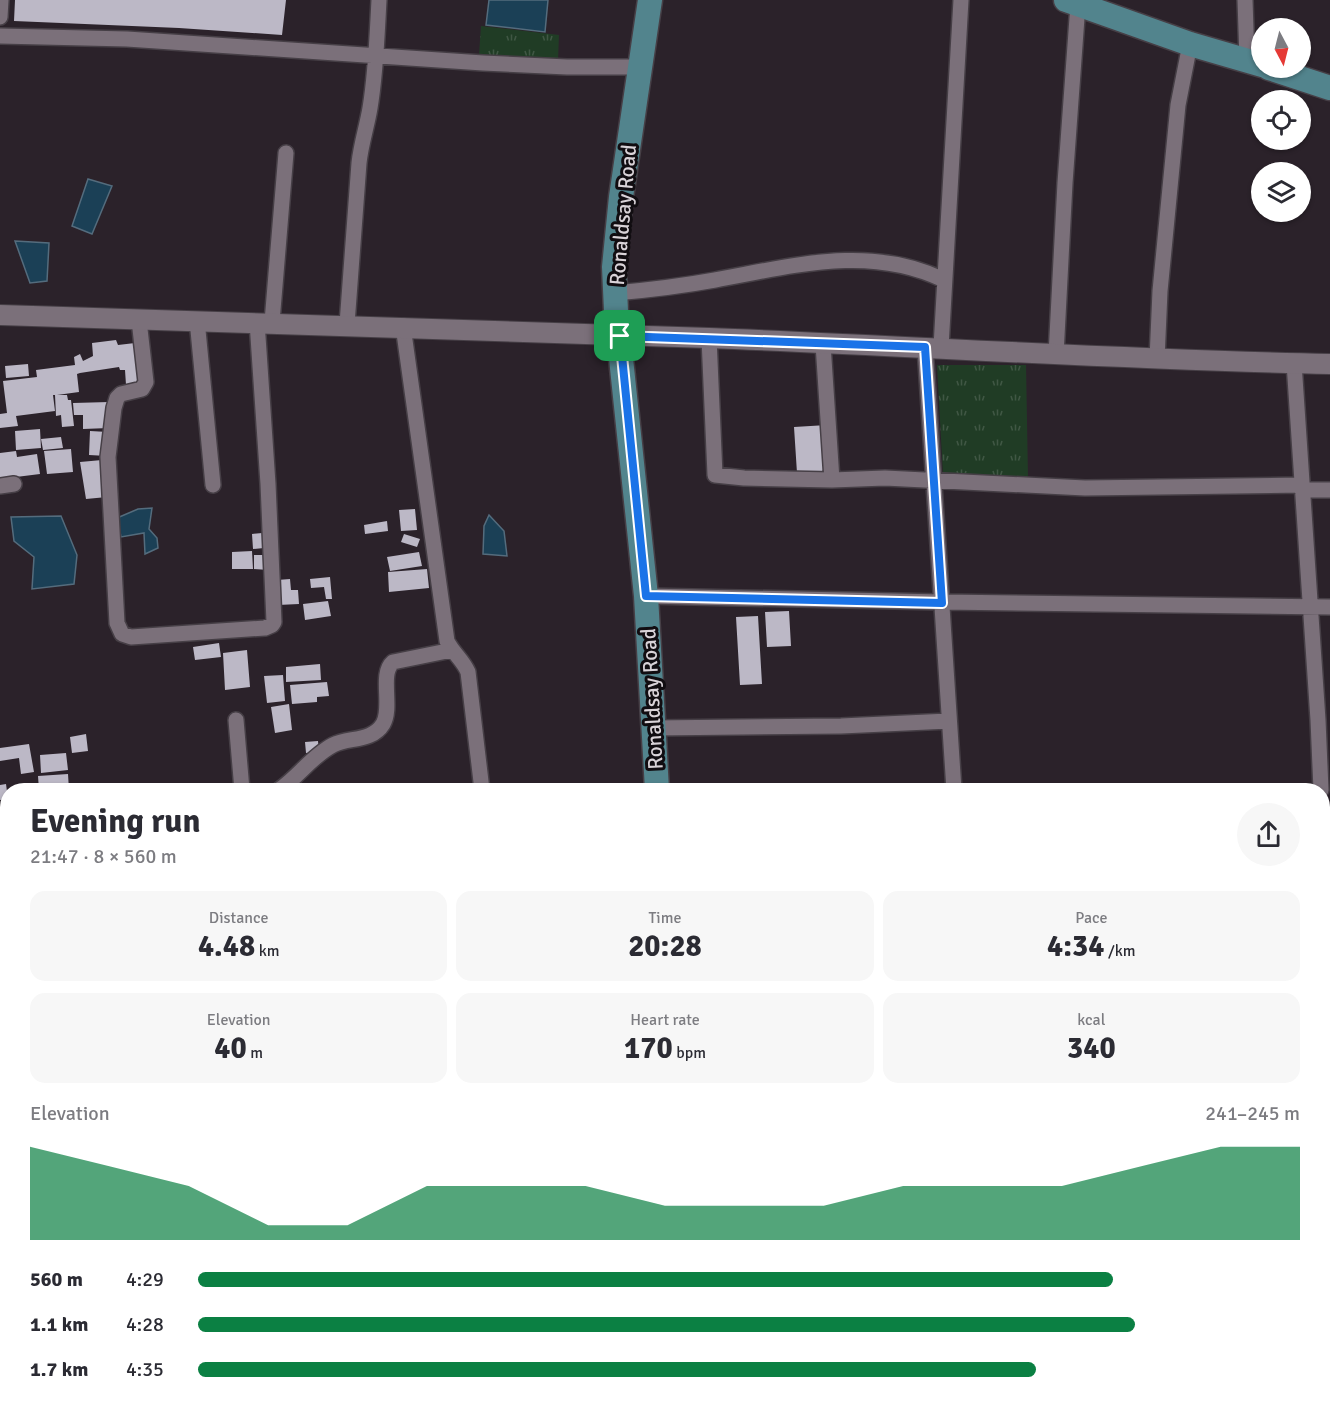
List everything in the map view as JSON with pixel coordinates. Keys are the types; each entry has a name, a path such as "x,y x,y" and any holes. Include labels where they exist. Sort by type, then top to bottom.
{"main road":[{"name":"Ronaldsay Road","path":"650,0 621,197 614,267 646,596 657,783"},
{"path":"1074,8 1189,52 1251,63"},
{"path":"1300,78 1330,88"}],"street":[{"path":"0,17 1,0"},
{"path":"347,324 361,141 369,110 376,55 379,0"},
{"path":"954,783 934,482 933,347 945,280 962,0"},
{"path":"1245,0 1251,27"},
{"path":"1056,355 1065,183 1076,37 1074,8"},
{"path":"0,36 127,39 296,52 531,65 639,67"},
{"path":"1156,359 1160,291 1178,105 1189,52"},
{"path":"140,320 146,382 142,389 122,394 117,398 108,457 117,623 122,634 132,637 272,626 274,622 268,484 265,322 286,153"},
{"path":"615,293 676,287 767,270 851,259 920,269 945,280"},
{"path":"0,315 403,326 933,347 1056,355 1330,364"},
{"path":"197,320 213,485"},
{"path":"403,326 447,641 452,650 461,658 468,672 481,783"},
{"path":"708,338 715,475 832,480 885,478 1085,488 1330,490"},
{"path":"823,344 832,480"},
{"path":"1294,363 1301,488 1324,720 1321,783"},
{"path":"646,596 942,603 1330,607"},
{"path":"287,783 333,745 369,736 376,732 387,715 387,669 393,662 452,650"},
{"path":"236,720 241,783"},
{"path":"653,728 841,726 950,721"}],"green space":[{"path":"481,26 559,35 558,60 479,55"},
{"path":"937,365 1026,365 1028,478 943,475"}],"water":[{"path":"489,0 548,0 545,32 486,25"},
{"path":"88,179 112,186 92,234 72,226"},
{"path":"15,241 49,243 47,281 30,283"},
{"path":"152,508 149,529 157,538 158,548 145,554 144,533 121,537 117,518 138,509"},
{"path":"489,515 504,531 507,556 483,554 484,526"},
{"path":"61,516 77,555 74,584 32,589 34,557 14,541 11,517"}],"building":[{"path":"15,0 286,0 282,35 14,21"},
{"path":"116,340 118,345 135,343 140,383 126,385 125,370 120,370 119,367 80,373 77,374 79,392 57,395 67,395 68,400 71,400 74,426 62,427 61,415 56,416 55,395 53,395 55,411 16,416 18,426 0,428 0,414 7,413 3,381 37,377 36,370 75,365 74,357 80,354 83,361 93,356 92,343"},
{"path":"28,364 29,376 6,378 5,366"},
{"path":"109,402 109,428 83,429 83,415 74,415 73,403"},
{"path":"827,425 830,475 797,473 794,427"},
{"path":"40,429 41,448 16,450 15,431"},
{"path":"90,431 108,432 107,456 89,455"},
{"path":"61,437 63,448 43,450 41,439"},
{"path":"71,449 73,472 47,474 44,451"},
{"path":"16,451 17,457 37,454 40,474 0,479 0,453"},
{"path":"102,460 107,497 86,499 80,462"},
{"path":"415,509 417,530 401,531 399,510"},
{"path":"387,521 388,531 365,534 364,525"},
{"path":"273,532 274,547 253,549 252,534"},
{"path":"404,534 420,539 417,547 401,542"},
{"path":"252,551 253,569 232,569 232,552"},
{"path":"419,552 422,566 390,571 387,557"},
{"path":"254,555 269,555 269,570 254,569"},
{"path":"427,569 429,588 389,592 388,572"},
{"path":"330,577 332,599 326,599 324,587 311,588 310,579"},
{"path":"290,579 291,590 298,590 299,604 278,605 277,580"},
{"path":"328,601 331,616 305,620 303,604"},
{"path":"789,611 791,646 767,647 765,612"},
{"path":"758,616 762,684 740,685 736,617"},
{"path":"219,643 221,657 195,660 193,647"},
{"path":"247,650 250,687 225,690 223,653"},
{"path":"320,664 321,680 286,682 286,667"},
{"path":"283,675 285,701 267,703 264,676"},
{"path":"327,682 329,696 317,697 317,702 292,704 290,685"},
{"path":"289,704 292,730 275,733 271,707"},
{"path":"86,734 88,751 72,753 70,737"},
{"path":"318,741 319,752 306,753 305,742"},
{"path":"29,744 34,772 21,774 19,758 0,761 0,748"},
{"path":"66,753 68,770 41,773 40,755"},
{"path":"68,774 69,783 38,783 38,776"}],"route":[{"path":"620,336 925,347 942,603 646,596 620,336"}]}
